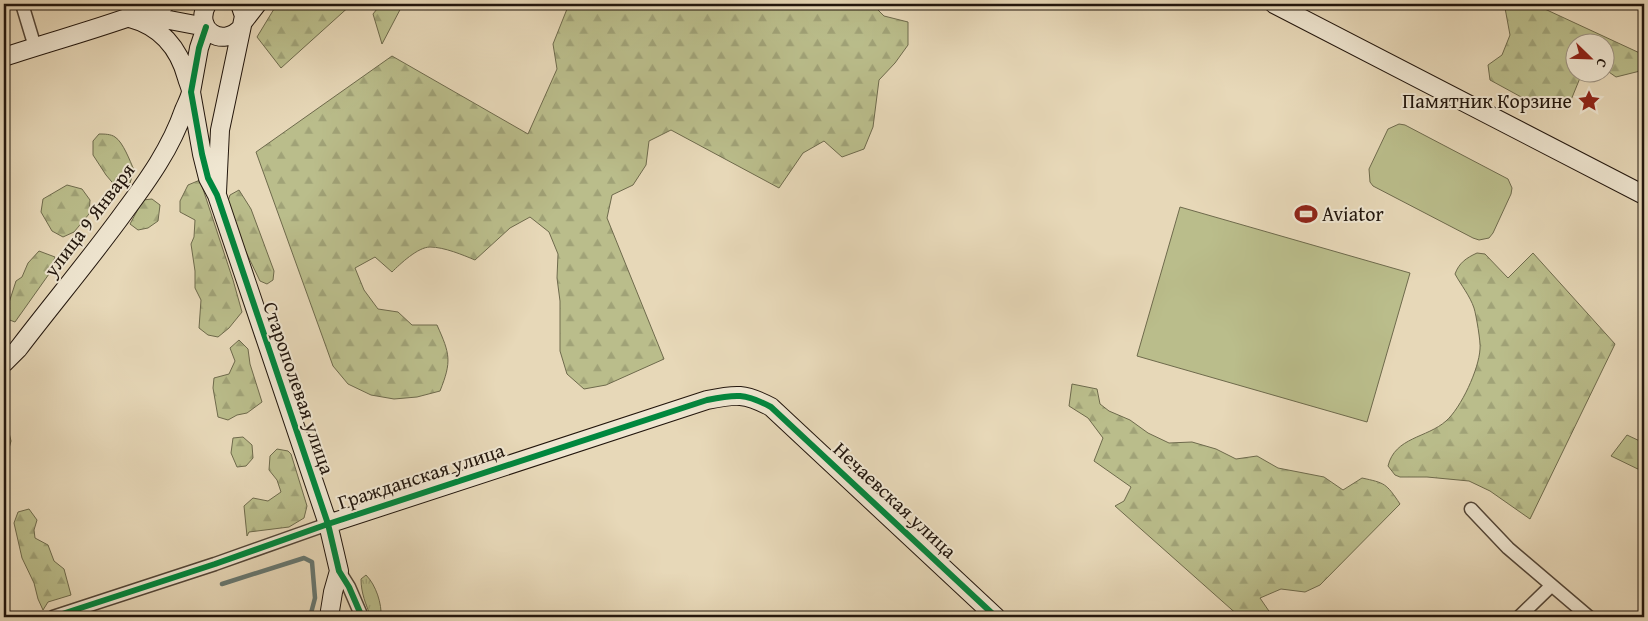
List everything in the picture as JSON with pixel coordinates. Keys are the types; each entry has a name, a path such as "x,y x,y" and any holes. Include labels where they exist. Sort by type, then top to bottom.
{"street":[{"path":"22,4 36,46"},
{"path":"4,57 130,18 165,4"},
{"path":"207,4 203,15 206,27 210,32 220,37 232,35 242,25 257,4"},
{"path":"217,195 220,130 242,25 243,9 240,4"},
{"path":"1274,4 1644,195"},
{"path":"130,18 164,19 206,27"},
{"path":"130,18 150,25 172,45 182,60 191,92"},
{"path":"191,92 199,48 206,27"},
{"name":"Старополевая улица","path":"191,92 208,178 217,195 328,524 339,571 349,587 362,617"},
{"name":"улица 9 Января","path":"4,363 18,349 148,178 165,152 191,92"},
{"name":"Гражданская улица","path":"53,617 208,567 328,524 707,400 742,395 756,399 771,407"},
{"name":"Нечаевская улица","path":"771,407 996,617"},
{"path":"1471,510 1508,548 1550,586 1589,617"},
{"path":"329,617 339,571"},
{"path":"1519,617 1550,586"}],"green space":[{"path":"277,4 352,4 281,68 257,37"},
{"path":"381,4 403,4 382,44 373,14"},
{"path":"569,4 872,4 884,16 908,22 908,45 879,80 873,127 864,149 842,157 824,141 803,153 779,188 671,130 649,141 646,165 633,185 612,195 607,218 664,359 606,385 584,389 567,374 560,351 558,254 549,232 530,217 510,228 475,260 447,250 430,247 415,253 392,272 375,257 355,268 364,290 378,309 398,312 412,325 437,325 445,343 448,365 440,391 417,397 394,399 371,395 348,384 333,366 256,152 392,56 528,134 557,69 553,44"},
{"path":"1508,4 1534,4 1594,32 1566,32 1566,82 1578,82 1571,100 1551,106 1523,98 1490,80 1488,65 1502,55 1510,35 1505,8"},
{"path":"1616,42 1644,55 1640,71 1616,77"},
{"path":"1399,124 1405,125 1508,179 1512,188 1511,194 1489,238 1479,240 1473,238 1373,186 1370,182 1369,169 1388,129"},
{"path":"99,134 113,136 121,143 134,170 130,183 117,188 93,155 93,141"},
{"path":"200,180 242,312 229,328 218,337 208,335 199,328 201,300 195,288 195,271 191,244 194,237 195,220 180,212 180,201 188,185"},
{"path":"67,185 82,189 90,200 89,214 74,232 63,237 52,231 41,212 43,199"},
{"path":"239,190 251,209 274,271 273,280 267,284 260,281 234,227 227,204 230,195"},
{"path":"152,199 160,205 158,221 148,228 138,230 130,224 143,200"},
{"path":"1180,207 1410,273 1367,422 1137,356"},
{"path":"39,251 55,257 49,274 15,322 7,319 5,315 16,281 22,277 28,263"},
{"path":"1477,253 1485,254 1508,278 1533,253 1615,344 1530,519 1490,491 1469,481 1427,477 1400,477 1395,475 1388,466 1397,449 1412,439 1438,427 1452,415 1473,377 1480,349 1477,322 1475,311 1468,295 1455,274 1463,261"},
{"path":"239,340 248,349 250,364 262,402 247,413 237,415 228,420 218,417 213,388 214,378 229,374 235,361 230,348"},
{"path":"1072,384 1097,389 1100,404 1109,411 1130,420 1148,433 1169,443 1192,442 1216,449 1236,459 1257,456 1278,468 1324,477 1343,490 1362,478 1376,481 1388,488 1400,504 1320,585 1305,592 1281,589 1260,598 1273,617 1240,617 1115,506 1124,501 1131,487 1094,461 1103,438 1088,418 1069,406"},
{"path":"4,412 11,441 7,456 4,456"},
{"path":"1627,435 1644,443 1644,472 1611,456"},
{"path":"243,437 252,445 253,458 246,466 237,467 231,453 233,438"},
{"path":"277,449 288,451 291,454 307,506 304,518 289,527 249,532 247,536 244,506 253,498 268,501 281,492 277,480 269,470 270,456"},
{"path":"29,509 37,520 34,530 35,538 48,545 54,561 64,569 71,595 48,602 43,610 34,583 22,558 14,523 18,512"},
{"path":"366,575 378,595 381,617 371,617 366,603 361,579"}],"waterway":[{"path":"222,584 304,558 312,562 315,598 310,617"}],"cycle path":[{"path":"206,27 199,48 191,92 208,178 217,195 328,524 339,571 349,587 362,617"},
{"path":"53,617 215,564 328,524 707,400 733,396 754,399 771,407 996,617"}],"place":[{"name":"Памятник Корзине","path":"1589,101"},
{"name":"Aviator","path":"1306,214"}]}
